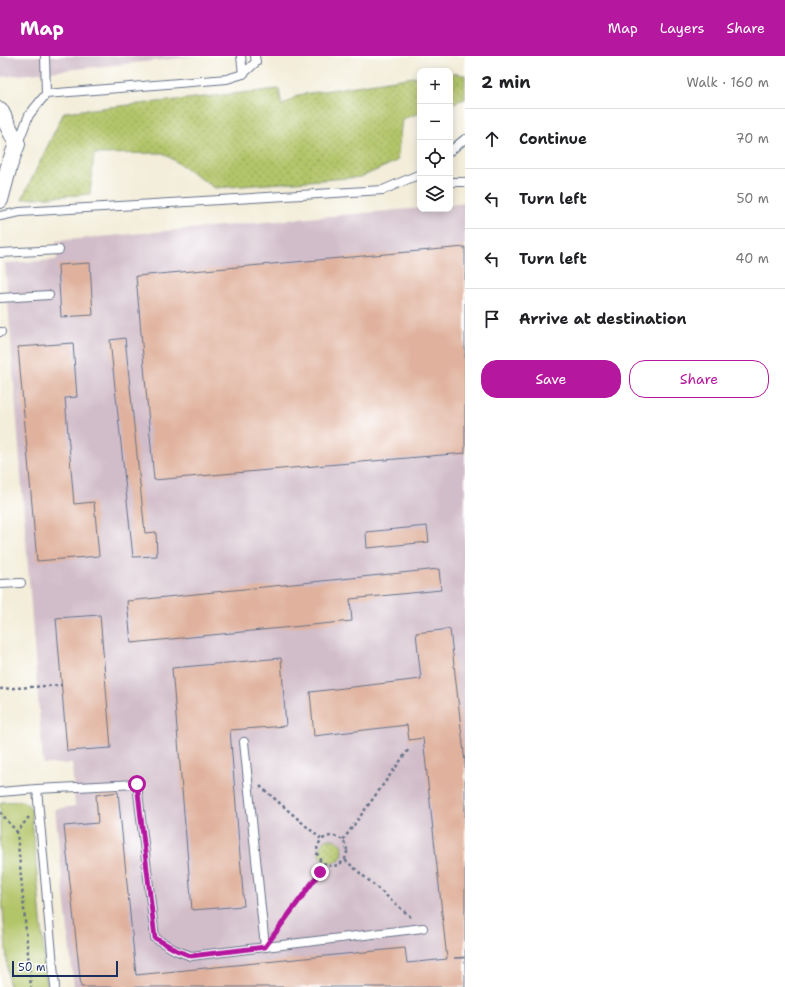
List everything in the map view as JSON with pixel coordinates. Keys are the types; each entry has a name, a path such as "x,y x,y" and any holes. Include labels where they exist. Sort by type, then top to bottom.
{"street":[{"path":"0,110 17,144 9,166 0,200"}],"lane":[{"path":"17,144 29,115 46,94 45,56"},
{"path":"241,56 245,72"},
{"path":"46,94 227,79 245,72 256,62 256,56"},
{"path":"453,149 465,139"},
{"path":"0,216 20,212 383,190 417,177"},
{"path":"453,182 465,182"},
{"path":"0,253 59,250"},
{"path":"0,298 49,295"},
{"path":"0,584 21,583"},
{"path":"244,742 265,947"},
{"path":"0,792 137,784 155,938 176,950 191,956 423,928"},
{"path":"37,789 55,987"}],"path":[{"path":"0,689 62,685"},
{"path":"343,840 409,749"},
{"path":"247,776 321,839"},
{"path":"17,832 38,806"},
{"path":"0,812 17,832 31,987"},
{"path":"328,836 336,836 343,840 347,850 345,860 336,866 325,865 318,858 316,848 321,839 328,836"},
{"path":"345,860 423,928"},
{"path":"265,947 325,865"}],"shaded area":[{"path":"0,56 201,56 0,77"},
{"path":"465,203 465,987 74,987 55,809 75,806 72,764 43,764 5,263 57,260 56,241 417,208 417,212 453,212 453,205"}],"green space":[{"path":"453,73 465,75 465,99 453,103"},
{"path":"417,76 417,114 402,119 397,161 361,177 215,188 163,153 94,154 90,194 22,199 64,112 279,89 282,106 298,95"},
{"path":"23,801 31,808 47,987 9,987 0,872 0,804 2,802"},
{"path":"331,839 339,843 343,851 339,859 331,863 323,859 319,851 323,843"}],"building":[{"path":"465,247 465,453 154,480 136,276"},
{"path":"90,263 93,315 61,317 58,265"},
{"path":"125,338 145,533 156,532 157,556 133,557 110,340"},
{"path":"73,343 77,397 65,398 74,504 94,502 99,556 37,561 18,347"},
{"path":"427,526 429,542 367,548 366,532"},
{"path":"439,569 441,590 350,599 352,621 131,643 127,601"},
{"path":"100,615 111,748 67,751 56,618"},
{"path":"450,629 465,763 465,957 454,958 465,958 465,987 81,987 64,826 98,823 96,795 118,792 136,975 405,948 407,963 447,959 423,738 409,740 407,725 314,736 310,692 421,679 416,633"},
{"path":"281,658 286,726 230,730 244,906 192,910 172,668"}],"route":[{"path":"137,784 155,938 176,950 191,956 265,947 320,872"}]}
